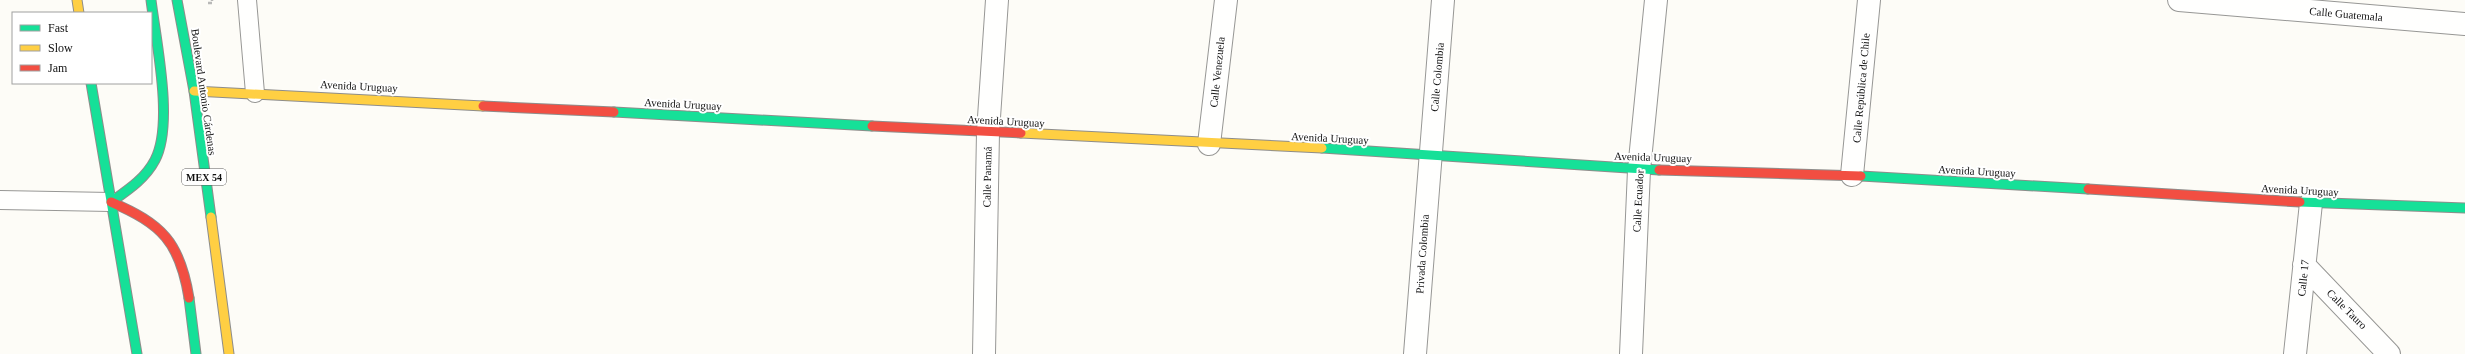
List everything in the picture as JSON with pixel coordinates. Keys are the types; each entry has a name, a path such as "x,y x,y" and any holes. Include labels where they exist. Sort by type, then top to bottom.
{"street":[{"path":"77,0 79,12"},
{"path":"111,202 138,183 155,160 163,134 163,101 151,0"},
{"name":"Boulevard Antonio Cárdenas","path":"177,0 194,91 229,354"},
{"name":"Calle Panamá","path":"984,354 988,132 997,0"},
{"name":"Calle Venezuela","path":"1209,144 1226,0"},
{"name":"Calle Colombia","path":"1430,154 1444,0"},
{"name":"Calle Ecuador","path":"1631,354 1639,170 1656,0"},
{"name":"Calle República de Chile","path":"1852,176 1869,0"},
{"name":"Calle Guatemala","path":"2179,0 2465,24"},
{"path":"91,84 137,354"},
{"name":"Avenida Uruguay","path":"194,91 1209,144 1430,154 1639,170 1852,176 2311,203 2465,208"},
{"name":"Privada Colombia","path":"1415,354 1430,154"},
{"path":"111,202 128,209 155,226 178,253 188,294 196,354"},
{"name":"Calle 17","path":"2295,354 2311,203"},
{"name":"Calle Tauro","path":"2304,265 2390,354"}],"lane":[{"path":"246,0 255,93"},
{"path":"0,200 111,202"}],"traffic: fast":[{"path":"111,202 136,184 146,173 155,160 160,144 163,126 162,82 151,0"},
{"path":"177,0 194,91 211,217"},
{"path":"91,84 137,354"},
{"path":"614,112 872,126"},
{"path":"1322,148 1659,170"},
{"path":"1861,176 2088,189"},
{"path":"2300,202 2465,208"},
{"path":"189,298 196,354"}],"traffic: slow":[{"path":"77,0 79,12"},
{"path":"194,91 483,106"},
{"path":"1021,133 1322,148"},
{"path":"211,217 229,354"}],"traffic: jam":[{"path":"483,106 614,112"},
{"path":"872,126 1021,133"},
{"path":"1659,170 1861,176"},
{"path":"2088,189 2300,202"},
{"path":"111,202 143,218 156,227 166,237 180,262 189,298"}]}
